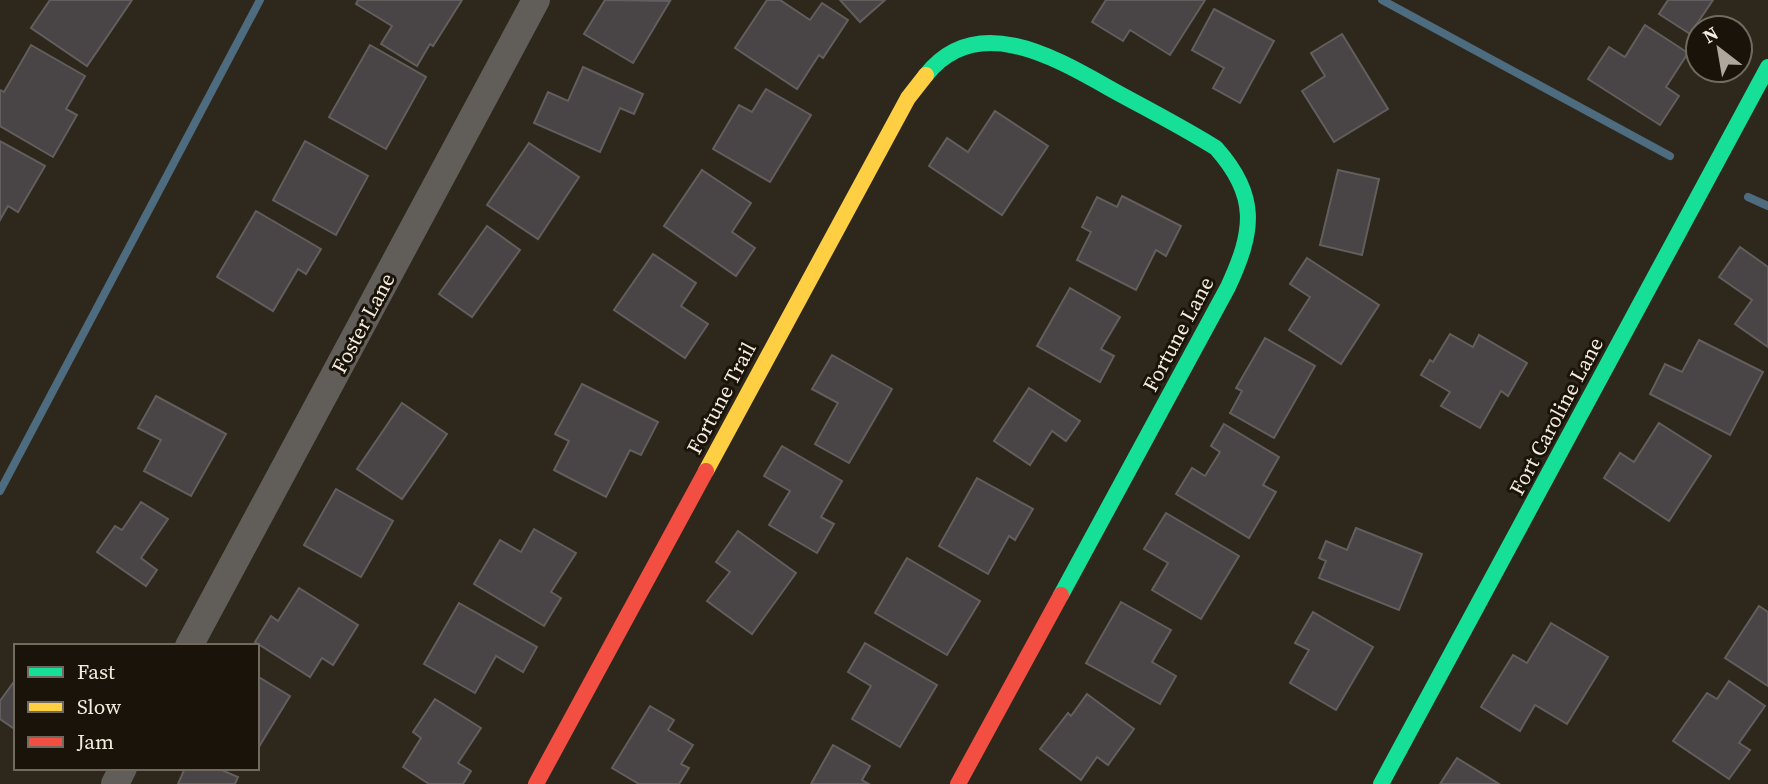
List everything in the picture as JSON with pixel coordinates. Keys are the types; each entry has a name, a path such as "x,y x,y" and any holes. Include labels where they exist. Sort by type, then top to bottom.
{"street":[{"name":"Foster Lane","path":"190,644 536,0"},
{"name":"Fortune Lane","path":"958,784 1238,267 1247,240 1248,214 1248,202 1241,179 1225,157 1205,141 1065,63 1033,49 999,43 960,47"},
{"name":"Fortune Trail","path":"536,784 908,98 925,73 947,54 960,47"},
{"name":"Fort Caroline Lane","path":"1381,784 1768,67"}],"building":[{"path":"50,0 132,0 87,66 31,28"},
{"path":"358,0 462,0 417,66 381,44 392,26 356,4"},
{"path":"605,0 670,1 633,63 584,34"},
{"path":"767,0 780,0 810,20 822,3 848,20 823,58 819,55 797,89 735,48"},
{"path":"840,0 885,0 860,22"},
{"path":"1106,0 1205,0 1170,55 1130,30 1123,41 1092,22"},
{"path":"1668,0 1713,0 1704,14 1684,14 1684,30 1659,14"},
{"path":"1214,9 1274,41 1240,103 1213,88 1224,68 1192,50"},
{"path":"1645,25 1684,50 1684,59 1666,87 1679,96 1660,125 1588,79 1609,47 1625,57"},
{"path":"1342,34 1388,109 1334,142 1302,91 1325,76 1311,53"},
{"path":"31,45 85,76 66,109 77,115 53,157 0,126 0,90 4,92"},
{"path":"370,45 426,77 386,149 329,117"},
{"path":"583,67 643,94 634,114 620,108 600,152 534,123 548,92 568,101"},
{"path":"766,89 811,115 770,182 713,149 739,105 752,112"},
{"path":"995,111 1048,146 1002,215 929,166 947,138 968,152"},
{"path":"0,141 45,166 18,212 8,206 0,220"},
{"path":"305,141 368,176 336,235 273,200"},
{"path":"529,143 579,177 538,239 487,205"},
{"path":"702,170 751,203 732,232 755,248 736,276 664,226"},
{"path":"1338,170 1379,179 1362,255 1320,245"},
{"path":"1122,196 1181,226 1166,256 1156,250 1136,290 1077,260 1091,232 1082,227 1097,197 1117,207"},
{"path":"256,211 321,249 306,274 298,269 273,311 217,277"},
{"path":"487,226 520,250 472,317 439,294"},
{"path":"1740,247 1768,267 1768,347 1735,324 1752,300 1719,277"},
{"path":"653,254 696,283 681,306 708,324 685,358 614,310"},
{"path":"1307,258 1379,305 1341,364 1289,330 1310,297 1290,284"},
{"path":"1070,288 1120,317 1101,349 1114,356 1100,382 1037,346"},
{"path":"1450,334 1473,347 1479,335 1527,363 1508,396 1501,391 1480,428 1441,406 1450,392 1421,375 1430,360 1433,362"},
{"path":"1265,338 1315,366 1274,438 1230,413 1242,391 1236,388"},
{"path":"1699,340 1763,372 1730,435 1650,394 1665,364 1682,372"},
{"path":"832,355 892,389 849,463 815,444 838,403 812,389"},
{"path":"582,384 658,422 641,455 630,450 606,497 554,470 569,441 555,434"},
{"path":"1029,388 1080,421 1066,441 1052,431 1030,465 994,441"},
{"path":"156,396 226,434 191,496 144,471 161,440 138,428"},
{"path":"402,403 447,434 402,499 357,469"},
{"path":"1659,423 1711,456 1669,521 1604,478 1620,453 1634,462"},
{"path":"1224,424 1279,457 1263,485 1276,492 1249,538 1176,494 1192,468 1205,476 1220,452 1211,446"},
{"path":"782,446 842,481 821,517 834,524 817,553 769,525 790,491 764,476"},
{"path":"977,478 1033,509 1015,540 1009,536 988,574 939,546"},
{"path":"336,489 393,521 361,577 304,545"},
{"path":"141,502 168,519 141,558 157,570 146,586 97,552 115,526 122,530"},
{"path":"1166,513 1239,556 1201,619 1152,590 1168,563 1144,549"},
{"path":"1356,528 1422,554 1399,610 1319,578 1326,561 1319,558 1326,541 1347,550"},
{"path":"534,529 576,553 551,592 561,598 544,626 474,584 500,540 521,552"},
{"path":"738,531 796,573 752,634 707,601 730,572 716,562"},
{"path":"907,558 980,601 947,655 875,613"},
{"path":"299,588 358,625 333,665 322,658 310,677 255,642 271,616 278,621"},
{"path":"1121,602 1171,630 1152,662 1176,676 1160,704 1086,663"},
{"path":"459,603 537,647 523,672 496,656 475,693 424,664"},
{"path":"1759,606 1768,612 1768,686 1725,658"},
{"path":"1313,612 1373,647 1336,710 1290,683 1309,650 1295,643"},
{"path":"1551,623 1608,657 1567,724 1535,705 1520,731 1481,707 1513,655 1527,663"},
{"path":"865,643 937,685 900,747 852,719 871,686 848,672"},
{"path":"259,677 290,696 259,747"},
{"path":"1729,681 1765,706 1739,743 1750,750 1729,779 1673,741 1707,693 1717,699"},
{"path":"14,682 14,729 0,719 0,701"},
{"path":"1087,694 1134,729 1108,765 1097,757 1081,780 1040,749 1068,713 1071,716"},
{"path":"435,699 481,728 458,763 471,771 463,784 429,784 403,767 421,738 413,732"},
{"path":"650,706 674,720 668,730 693,745 681,764 689,768 679,784 639,784 612,768"},
{"path":"833,745 870,766 862,780 869,784 811,784"},
{"path":"1457,758 1499,784 1440,784"},
{"path":"184,770 222,770 238,777 235,784 178,784"}],"waterway":[{"path":"0,491 260,0"},
{"path":"1382,0 1670,156"},
{"path":"1748,197 1768,206"}],"traffic: fast":[{"path":"926,75 947,55 970,45 995,43 1021,47 1047,56 1216,148 1230,165 1246,198 1247,231 1228,287 1061,595"},
{"path":"1381,784 1768,67"}],"traffic: slow":[{"path":"706,471 908,98 926,75"}],"traffic: jam":[{"path":"536,784 706,471"},
{"path":"958,784 1061,595"}]}
